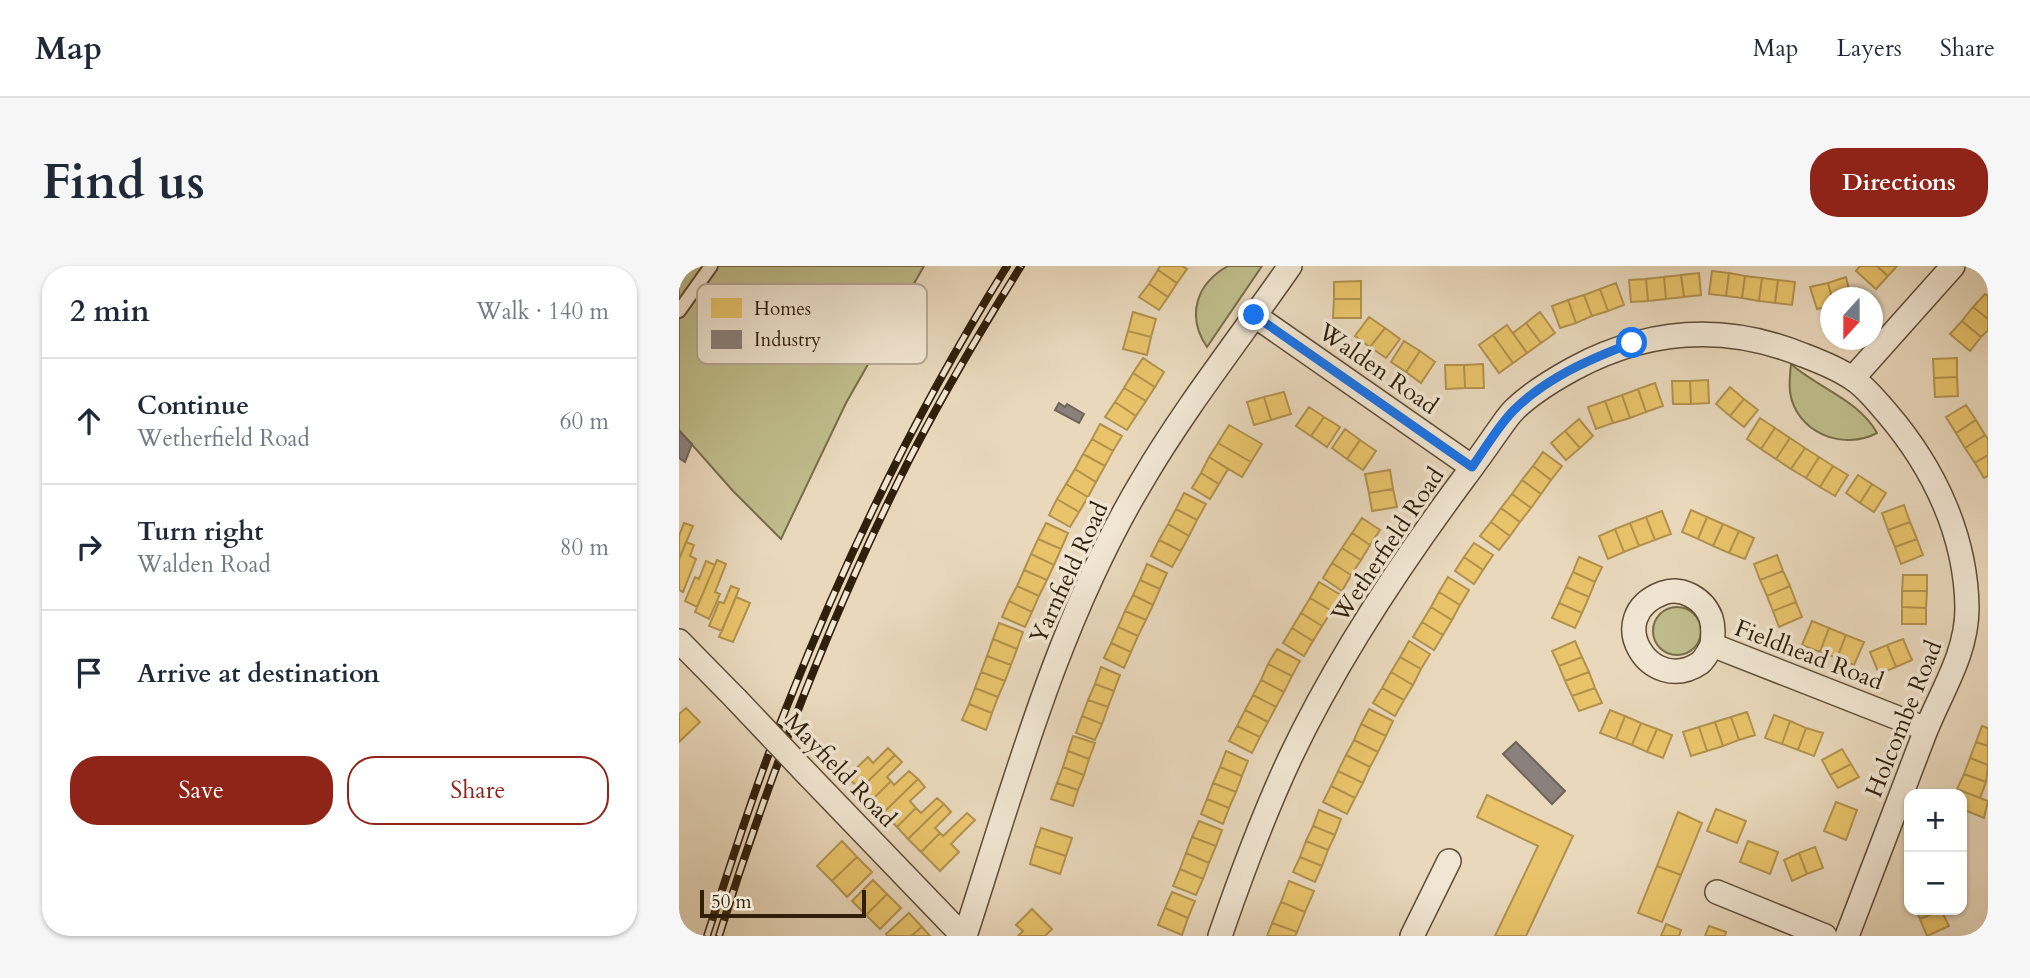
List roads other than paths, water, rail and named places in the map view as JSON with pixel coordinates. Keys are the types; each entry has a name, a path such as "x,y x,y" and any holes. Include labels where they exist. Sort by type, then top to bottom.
{"street":[{"name":"Yarnfield Road","path":"964,936 1036,713 1101,558 1141,481 1219,363 1290,266"},
{"path":"1853,379 1953,266"},
{"name":"Walden Road","path":"1254,315 1472,467"},
{"name":"Wetherfield Road","path":"1220,936 1265,814 1325,691 1413,550 1514,411 1543,387 1595,357 1632,343 1675,334 1717,334 1761,341 1790,350 1853,379"},
{"name":"Holcombe Road","path":"1847,936 1926,729 1962,650 1967,609 1952,518 1926,467 1898,425 1853,379"},
{"name":"Mayfield Road","path":"679,641 964,936"},
{"name":"Fieldhead Road","path":"1712,645 1926,729"},
{"path":"1412,936 1449,861"},
{"path":"1717,892 1825,936"}],"lane":[{"path":"698,284 711,266"},
{"path":"679,311 697,286"}],"railway":[{"path":"707,936 767,759 836,589 916,424 1007,266"},
{"path":"719,936 779,761 873,534 928,424 1021,266"}]}
